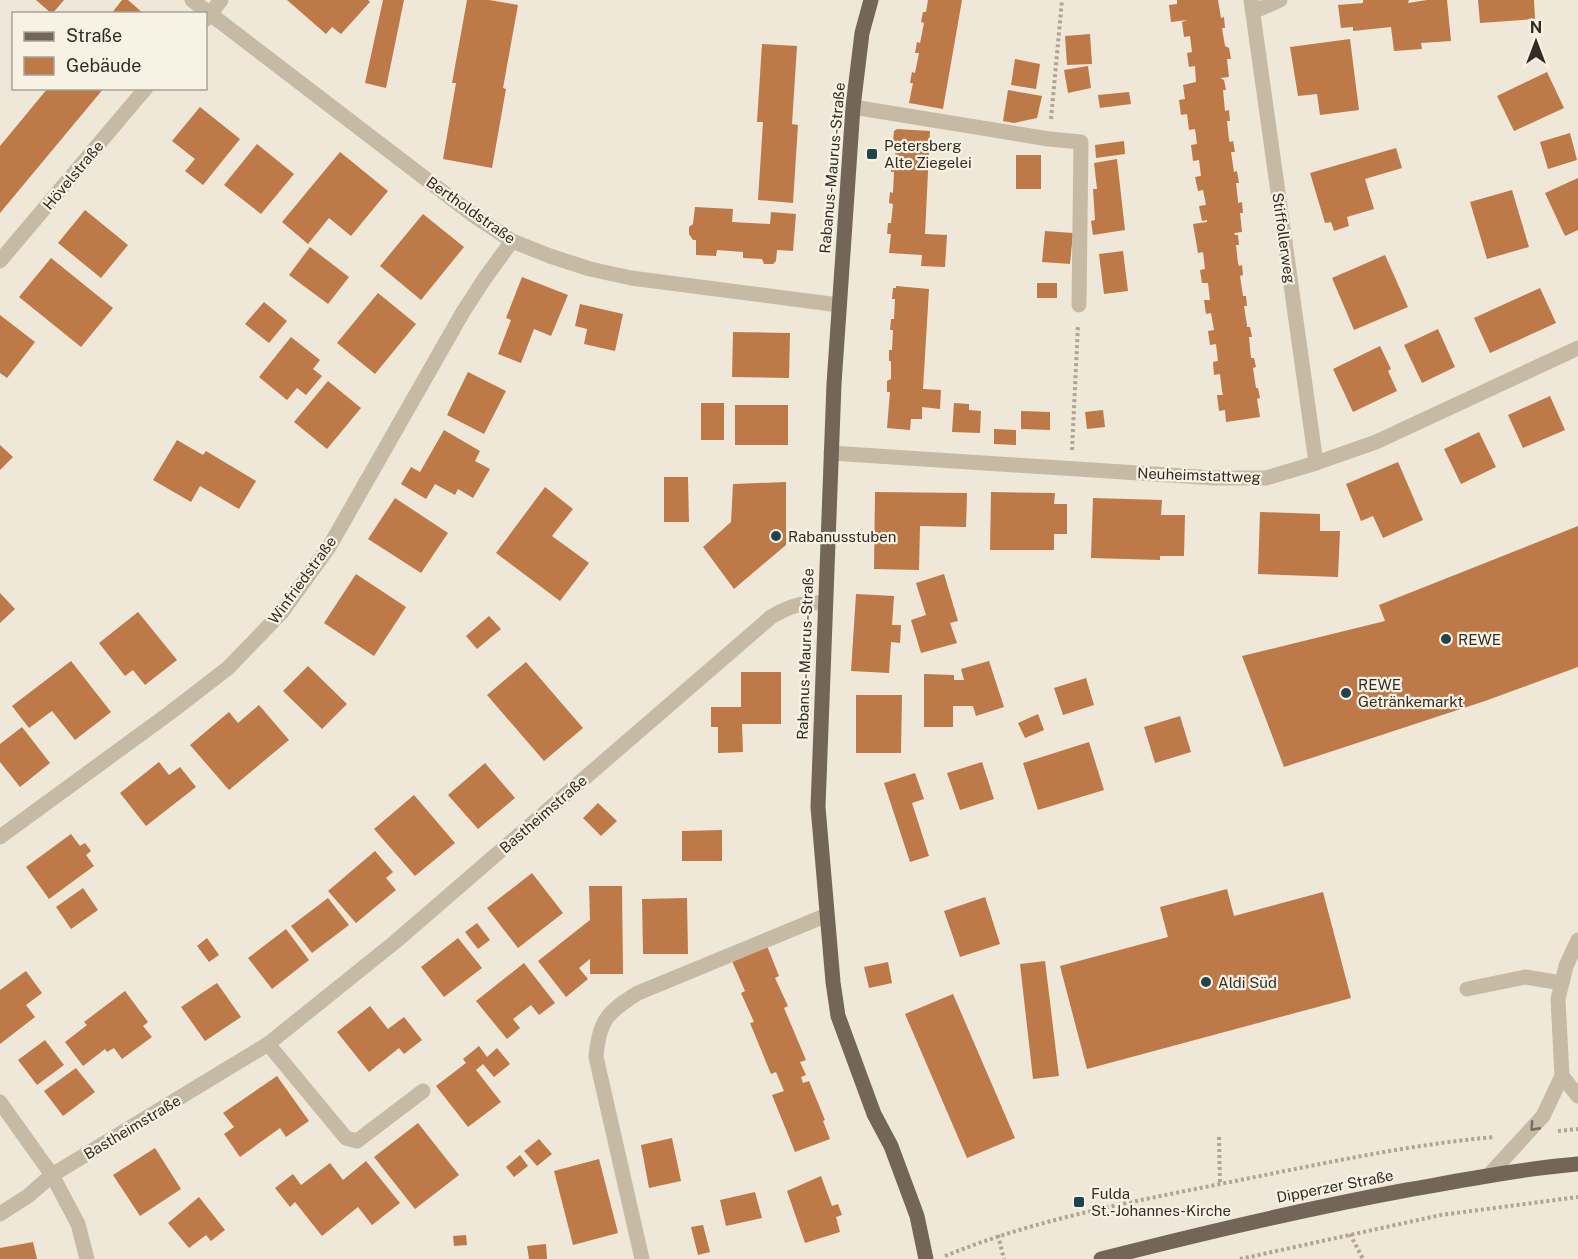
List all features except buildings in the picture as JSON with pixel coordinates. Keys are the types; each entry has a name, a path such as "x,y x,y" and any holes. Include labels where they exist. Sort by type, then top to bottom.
{"main road":[{"name":"Rabanus-Maurus-Straße","path":"871,0 862,33 853,107 839,305 824,603 818,807 838,1016 874,1114 895,1155 916,1216 926,1259"},
{"name":"Dipperzer Straße","path":"1101,1259 1226,1227 1337,1203 1489,1175 1578,1164"}],"street":[{"name":"Bertholdstraße","path":"192,0 204,12"},
{"path":"208,16 221,0"},
{"name":"Stiffollerweg","path":"1280,0 1252,6 1316,463"},
{"name":"Bertholdstraße","path":"208,16 473,215 512,241 590,269 631,278 839,305"},
{"name":"Hövelstraße","path":"0,261 144,90"},
{"path":"853,107 1049,139 1081,142 1079,305"},
{"name":"Winfriedstraße","path":"0,837 228,668 282,612 329,547 464,312 512,241"},
{"name":"Neuheimstattweg","path":"831,453 1215,478 1266,478 1376,442 1578,348"},
{"name":"Bastheimstraße","path":"0,1214 28,1197 52,1175 268,1044 395,942 771,617 787,607 805,602 824,603"},
{"path":"642,1259 596,1057 598,1034 605,1019 621,1003 638,993 827,915"},
{"path":"1489,1175 1543,1116 1562,1076 1557,1016 1558,999 1566,966 1578,940"},
{"path":"1467,989 1525,977 1562,983"},
{"path":"268,1044 346,1138 357,1142 423,1090"},
{"path":"1562,1076 1578,1096"},
{"path":"0,1102 52,1175 78,1224 87,1259"}],"path":[{"path":"1049,139 1062,0"},
{"path":"1071,468 1079,305"},
{"path":"1219,1137 1220,1184"},
{"path":"938,1259 998,1236 1060,1218 1392,1149 1478,1138"},
{"path":"1240,1259 1441,1215 1578,1197"},
{"path":"1350,1234 1362,1259"},
{"path":"998,1236 1004,1259"}],"place":[{"name":"Petersberg Alte Ziegelei","path":"872,154"},
{"name":"Rabanusstuben","path":"776,536"},
{"name":"REWE","path":"1446,639"},
{"name":"REWE Getränkemarkt","path":"1346,693"},
{"name":"Aldi Süd","path":"1206,982"},
{"name":"Fulda St.-Johannes-Kirche","path":"1079,1202"}]}
